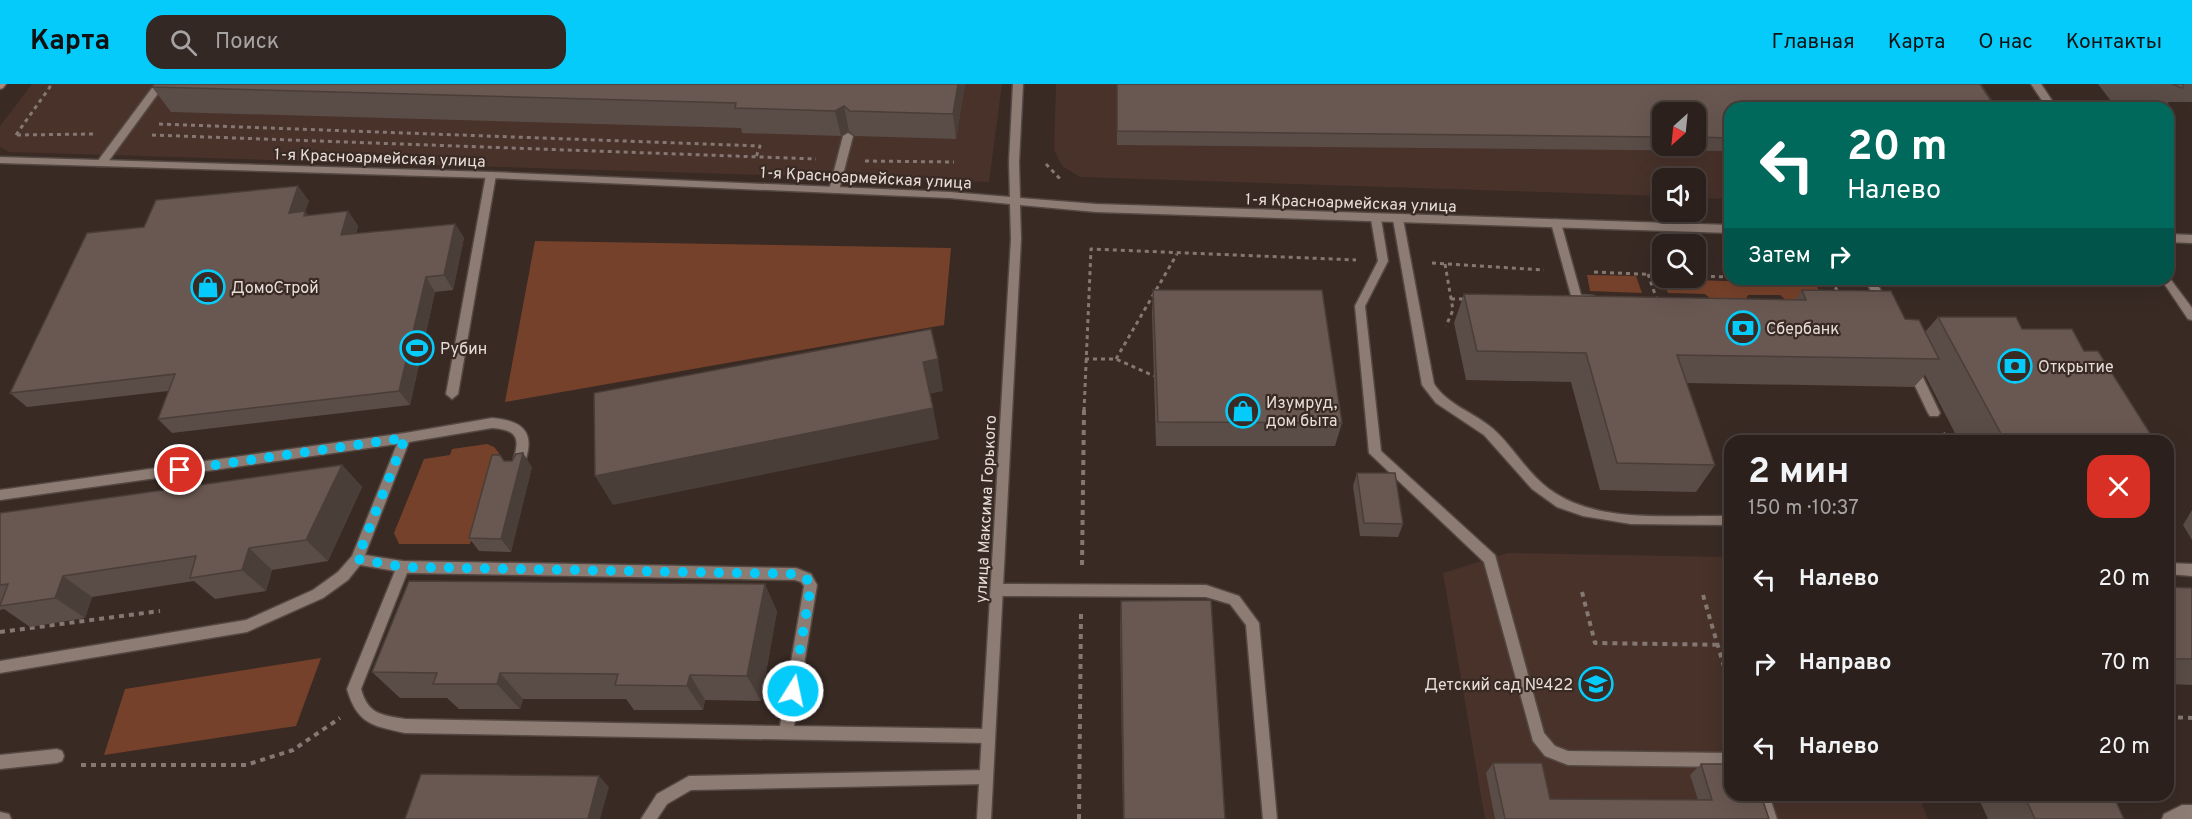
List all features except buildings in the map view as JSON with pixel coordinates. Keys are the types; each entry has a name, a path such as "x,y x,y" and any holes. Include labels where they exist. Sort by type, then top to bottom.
{"street":[{"path":"101,164 160,84"},
{"name":"улица Максима Горького","path":"984,819 998,590 1016,201 1014,162 1018,84"},
{"path":"2036,84 2048,102"},
{"path":"834,190 848,136"},
{"name":"1-я Красноармейская улица","path":"0,160 491,175 834,190 1096,208 1724,229"},
{"path":"452,394 491,175"},
{"path":"1376,219 1383,261 1360,306 1375,453 1490,560 1538,736 1550,751 1568,758 1724,760"},
{"path":"1398,219 1428,385 1444,406 1463,414 1488,432 1544,492 1571,508 1594,516 1724,520"},
{"path":"1556,223 1577,299 1600,299"},
{"path":"2174,238 2192,239"},
{"path":"1873,285 1888,316"},
{"path":"2170,285 2192,316"},
{"path":"1908,357 1934,414"},
{"path":"0,495 405,438 492,423 507,424 520,432 524,443 517,468"},
{"path":"0,667 247,626 318,594 343,576 357,559 405,438"},
{"path":"357,559 403,567 796,574 806,578 811,585 786,733"},
{"path":"403,567 354,689 358,706 372,719 405,726 988,736"},
{"path":"2174,570 2192,570"},
{"path":"998,590 1206,591 1234,600 1252,623 1270,819"},
{"path":"0,762 53,756"},
{"path":"648,819 662,799 689,783 986,777"},
{"path":"1764,801 1770,819"},
{"path":"2169,819 2182,812 2192,812"}],"path":[{"path":"52,84 16,135 124,134 954,162"},
{"path":"132,123 760,146 756,157"},
{"path":"228,138 236,127"},
{"path":"1079,819 1085,359 1091,249"},
{"path":"1116,359 1177,254"},
{"path":"1445,264 1453,310 1446,322 1448,333"},
{"path":"1648,274 1657,300"},
{"path":"1706,276 1724,277"},
{"path":"1834,285 1843,304"},
{"path":"1451,299 1474,299"},
{"path":"1646,300 1668,301"},
{"path":"1085,359 1116,359 1154,376"},
{"path":"1582,592 1595,643 1724,645"},
{"path":"1703,596 1724,668"},
{"path":"0,632 166,610"},
{"path":"53,756 54,763 75,765 246,765 292,750 358,706"},
{"path":"2174,717 2192,717"}],"shaded area":[{"path":"32,84 1002,84 989,182 9,152 0,147 0,126"},
{"path":"1056,84 1982,84 1994,102 1724,102 1724,199 1706,198 1706,168 1652,168 1652,196 1080,177 1062,166 1054,150"},
{"path":"535,241 951,248 944,325 505,402"},
{"path":"1587,275 1636,276 1642,293 1590,291"},
{"path":"1706,280 1724,281 1724,285 1816,285 1823,301 1787,301 1780,295 1748,295 1745,301 1712,300 1705,294 1668,293 1666,288 1706,288"},
{"path":"487,444 499,453 470,544 399,544 394,533 424,459 450,455 452,449"},
{"name":"Детский сад №422","path":"1508,553 1724,557 1724,801 1921,801 1928,819 1485,819 1443,573"},
{"path":"321,658 296,726 104,755 125,689"}],"place":[{"name":"ДомоСтрой","path":"208,287"},
{"name":"Сбербанк","path":"1743,328"},
{"name":"Рубин","path":"417,348"},
{"name":"Открытие","path":"2015,366"},
{"name":"Изумруд, дом быта","path":"1243,411"},
{"name":"Детский сад №422","path":"1596,684"}],"route":[{"path":"180,470 405,438 357,559 403,567 796,574 806,578 811,585 793,691"}]}
